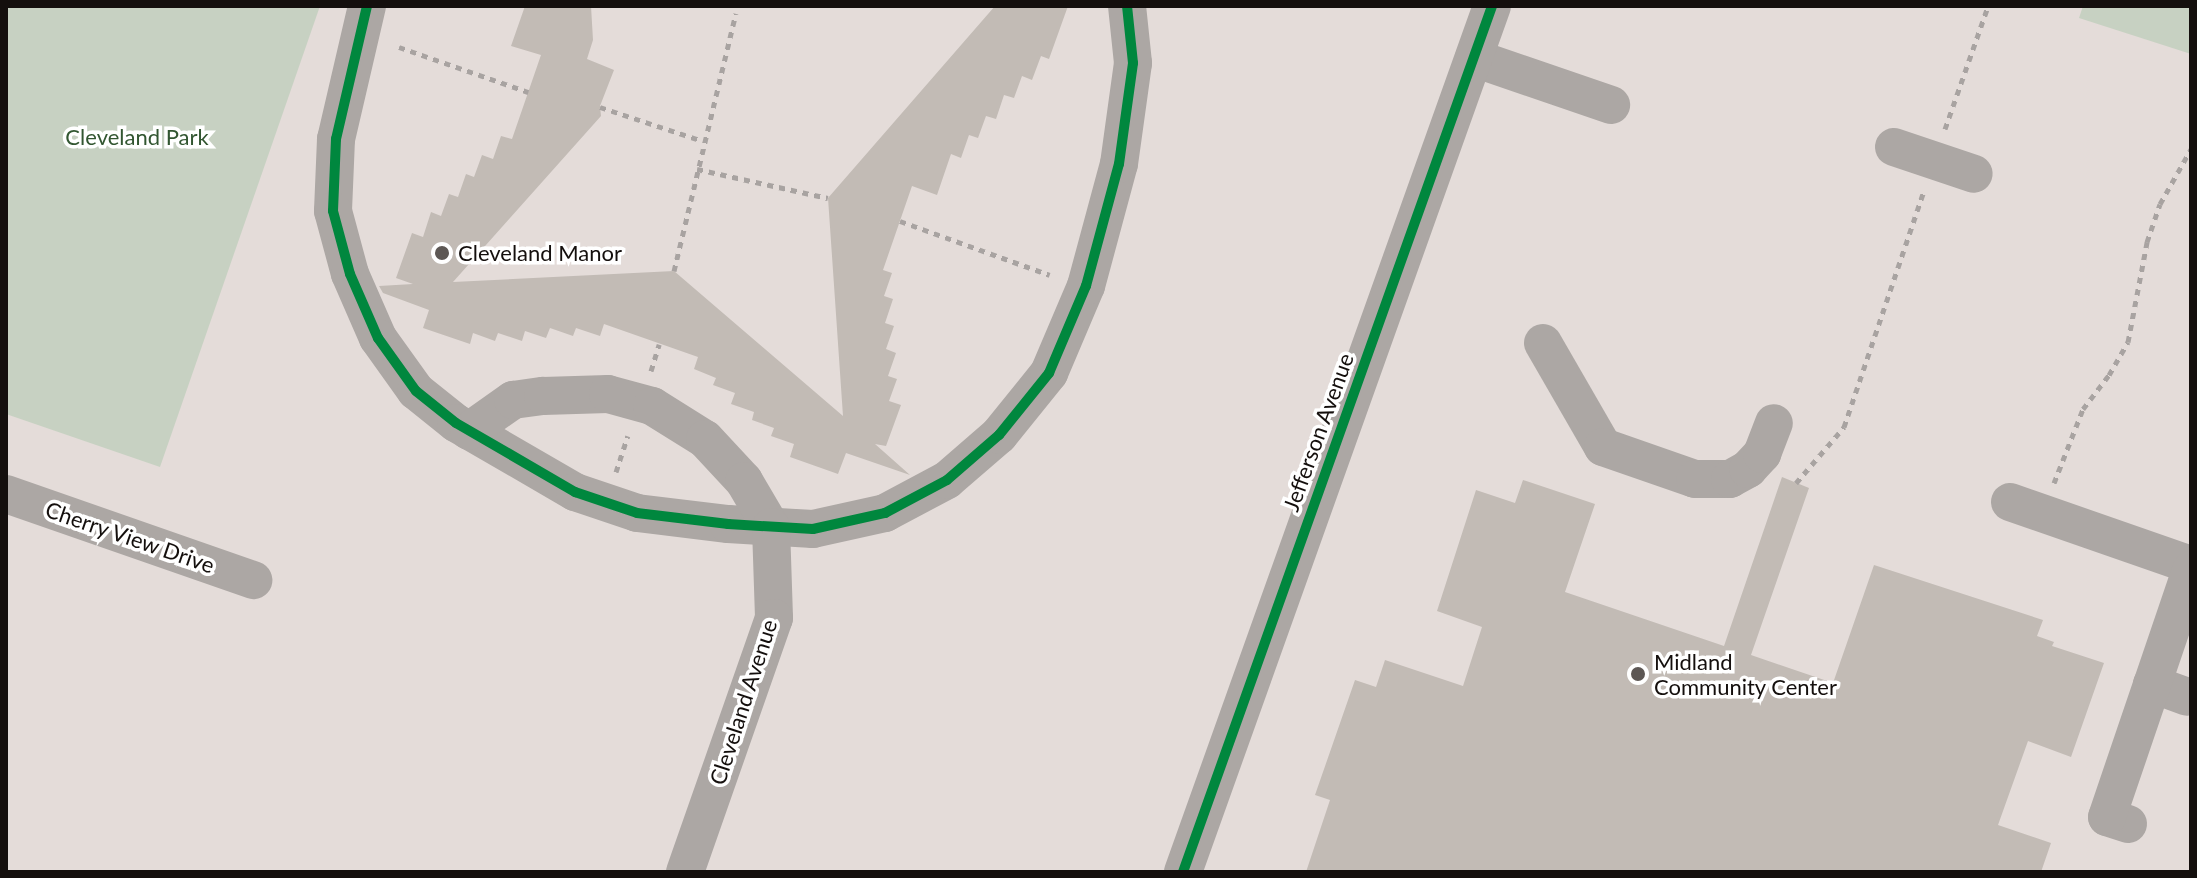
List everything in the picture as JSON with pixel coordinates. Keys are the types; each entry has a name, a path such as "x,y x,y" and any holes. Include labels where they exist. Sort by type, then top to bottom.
{"street":[{"path":"367,6 336,139 333,211 350,274 378,338 416,391 469,431 575,492 637,513 813,529 885,513 947,480 999,435 1049,373 1086,286 1119,164 1133,63 1127,6"},
{"name":"Jefferson Avenue","path":"1183,872 1492,6"},
{"path":"1474,58 1611,105"},
{"path":"1894,147 1974,174"},
{"path":"1543,343 1603,447 1695,479 1730,479 1748,469 1762,454 1774,423"},
{"path":"469,431 513,400 608,394 652,406 705,439 744,481 771,527"},
{"name":"Cherry View Drive","path":"6,494 253,580"},
{"path":"2026,508 2191,568 2107,817 2128,824"},
{"name":"Cleveland Avenue","path":"685,872 774,618 771,527"},
{"path":"2152,684 2187,697"}],"path":[{"path":"1796,483 1844,427 1988,6"},
{"path":"674,271 736,13"},
{"path":"399,47 528,92"},
{"path":"600,107 703,141"},
{"path":"2026,508 2083,409 2109,375 2128,342 2147,242 2160,204 2191,149"},
{"path":"697,169 828,198"},
{"path":"900,221 1050,275"},
{"path":"650,373 659,344"},
{"path":"613,480 633,422"}],"green space":[{"name":"Cleveland Park","path":"9,6 320,6 160,467 6,414 6,15"},
{"path":"2083,6 2191,6 2191,54 2079,18"}],"building":[{"name":"Cleveland Manor","path":"525,6 591,6 593,40 587,59 614,70 600,106 601,116 453,282 674,271 843,416 828,198 995,6 1068,6 1049,59 1041,56 1032,80 1022,76 1014,98 1004,95 996,119 986,116 978,138 969,135 961,158 951,154 937,195 912,186 883,270 892,273 884,296 893,299 885,323 894,326 886,349 896,353 888,376 897,379 889,401 901,405 886,446 875,444 910,475 846,453 838,474 790,457 794,444 771,436 774,428 752,420 754,412 731,404 735,393 713,385 716,378 694,369 698,357 604,324 600,336 576,328 573,336 550,328 546,338 525,331 522,341 498,333 495,341 473,333 470,344 423,328 429,310 383,293 379,286 413,284 396,278 412,233 423,237 431,212 441,216 449,194 458,197 466,174 474,177 482,155 493,159 501,136 512,139 541,55 511,46"},
{"name":"Midland Community Center","path":"1782,477 1809,488 1751,655 1833,683 1874,565 2043,620 2037,636 2054,642 2052,646 2104,663 2071,757 2028,741 1998,825 2051,843 2041,872 1306,872 1330,800 1315,795 1355,680 1376,687 1385,660 1463,686 1482,627 1437,611 1476,490 1515,503 1523,480 1595,504 1565,592 1724,646"}],"cycle path":[{"path":"367,6 336,139 333,211 350,274 378,338 416,391 456,423 575,492 637,513 728,524 813,529 885,513 947,480 999,435 1049,373 1086,286 1119,164 1133,63 1127,6"},
{"path":"1183,872 1492,6"}],"place":[{"name":"Cleveland Manor","path":"442,253"},
{"name":"Midland Community Center","path":"1638,674"}]}
